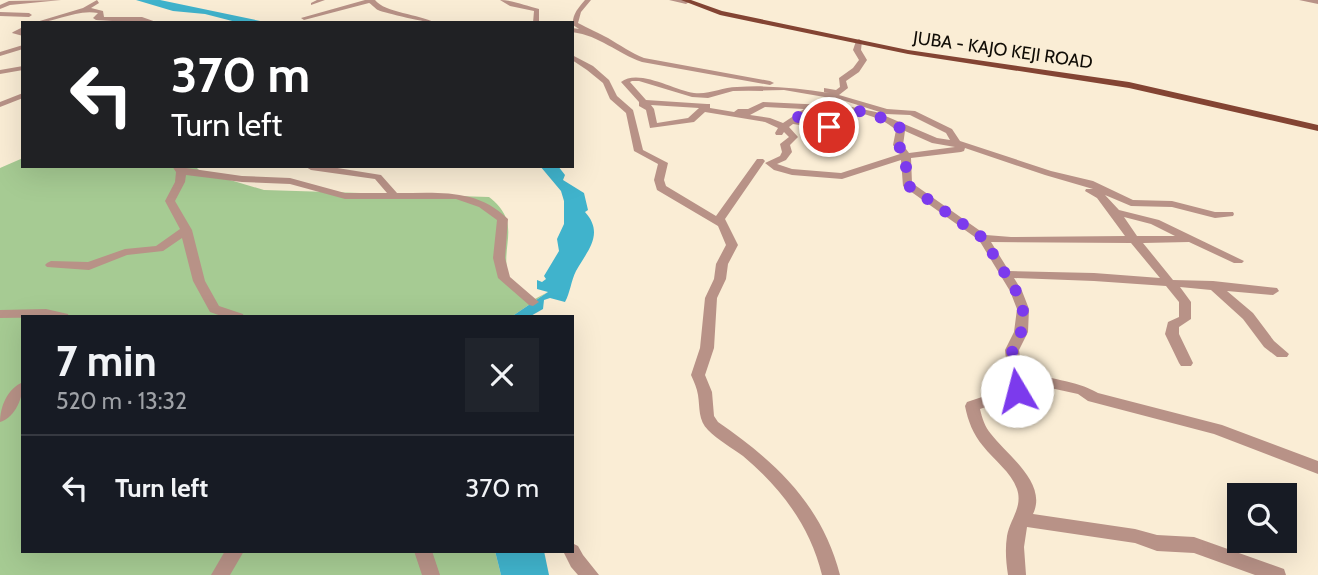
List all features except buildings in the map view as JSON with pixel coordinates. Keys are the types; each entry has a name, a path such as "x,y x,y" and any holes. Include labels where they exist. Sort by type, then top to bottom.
{"main road":[{"name":"JUBA - KAJO KEJI ROAD","path":"685,1 720,13 943,59 1129,85 1318,128"}],"street":[{"path":"0,7 19,0"},
{"path":"9,3 58,0"},
{"path":"313,4 321,0"},
{"path":"503,0 512,5 537,10 536,21"},
{"path":"588,0 578,12 574,28 593,32 615,43 623,53 642,61 837,93"},
{"path":"671,0 685,1"},
{"path":"1302,0 1318,2"},
{"path":"304,18 371,1 380,9 428,21"},
{"path":"43,21 85,9 97,2"},
{"path":"85,9 101,12 101,16 92,21"},
{"path":"0,14 28,19"},
{"path":"0,20 28,19"},
{"path":"96,19 149,21"},
{"path":"785,127 844,88 842,80 856,70 863,60 857,50 859,41"},
{"path":"0,55 21,48"},
{"path":"574,58 606,82 613,96 630,112 639,151 663,163 659,180 661,188 720,223 732,245 722,264 720,279 711,298 707,348 698,375 705,392 706,416 713,426 757,457 802,510 825,548 831,575"},
{"path":"0,72 21,68"},
{"path":"785,127 794,137 785,144 787,152 783,158 770,163 776,168 792,172 842,176 893,158 961,149 949,131 912,113 886,111 808,91 733,89 708,96 692,95 639,79 625,82 650,109 653,126 691,120 703,109 767,120 785,127 849,131"},
{"path":"0,105 21,96"},
{"path":"613,96 648,102 720,106 738,112 750,112 763,104 860,111 935,141 962,144 1048,173 1089,183 1131,203 1172,204 1215,215 1229,214"},
{"path":"630,112 648,102"},
{"path":"898,125 901,129 898,145 906,156 908,166 906,184 983,238 1016,291 1023,309 1021,332 1012,350 1017,391 972,406 974,424 1024,485 1028,506 1013,546 1017,575"},
{"path":"720,223 720,219 760,161"},
{"path":"231,315 214,309 199,281 186,230 170,201 179,173 198,172 242,179 279,180 288,179 310,168"},
{"path":"319,168 378,177 393,194"},
{"path":"1048,173 1101,196 1185,302 1185,319 1173,325 1172,334 1186,363"},
{"path":"279,180 345,196 452,196 483,205 502,216 505,224 499,258 503,278 533,302"},
{"path":"1115,212 1155,222 1238,261"},
{"path":"51,265 89,266 125,252 159,249 186,230"},
{"path":"983,238 1191,239"},
{"path":"1004,274 1213,285 1273,291"},
{"path":"1213,285 1248,316 1269,344 1282,354"},
{"path":"0,314 54,315"},
{"path":"1014,374 1082,390 1093,397 1217,429 1318,468"},
{"path":"0,417 21,390"},
{"path":"1021,519 1123,534 1157,544 1194,545 1277,575"},
{"path":"220,575 234,553"},
{"path":"424,553 431,575"},
{"path":"574,553 590,575"}],"green space":[{"path":"21,159 21,168 197,168 264,190 489,197 506,217 506,258 510,282 533,300 548,292 514,315 21,315 21,553 496,553 501,575 0,575 0,168"}],"water":[{"path":"136,0 160,0 260,21 232,21 205,14 173,11"},
{"path":"542,168 560,168 565,175 563,180 584,193 588,210 585,212 594,228 592,242 574,275 565,302 550,298 544,300 543,309 532,315 514,315 548,292 537,289 537,280 542,282 546,279 544,276 559,251 557,239 564,224 561,191"},
{"path":"496,553 544,553 549,575 501,575"}],"route":[{"path":"829,127 793,121 813,107 860,111 894,122 901,129 898,145 906,156 906,184 936,206 955,215 983,238 1016,291 1023,309 1021,332 1012,350 1017,391"}]}
